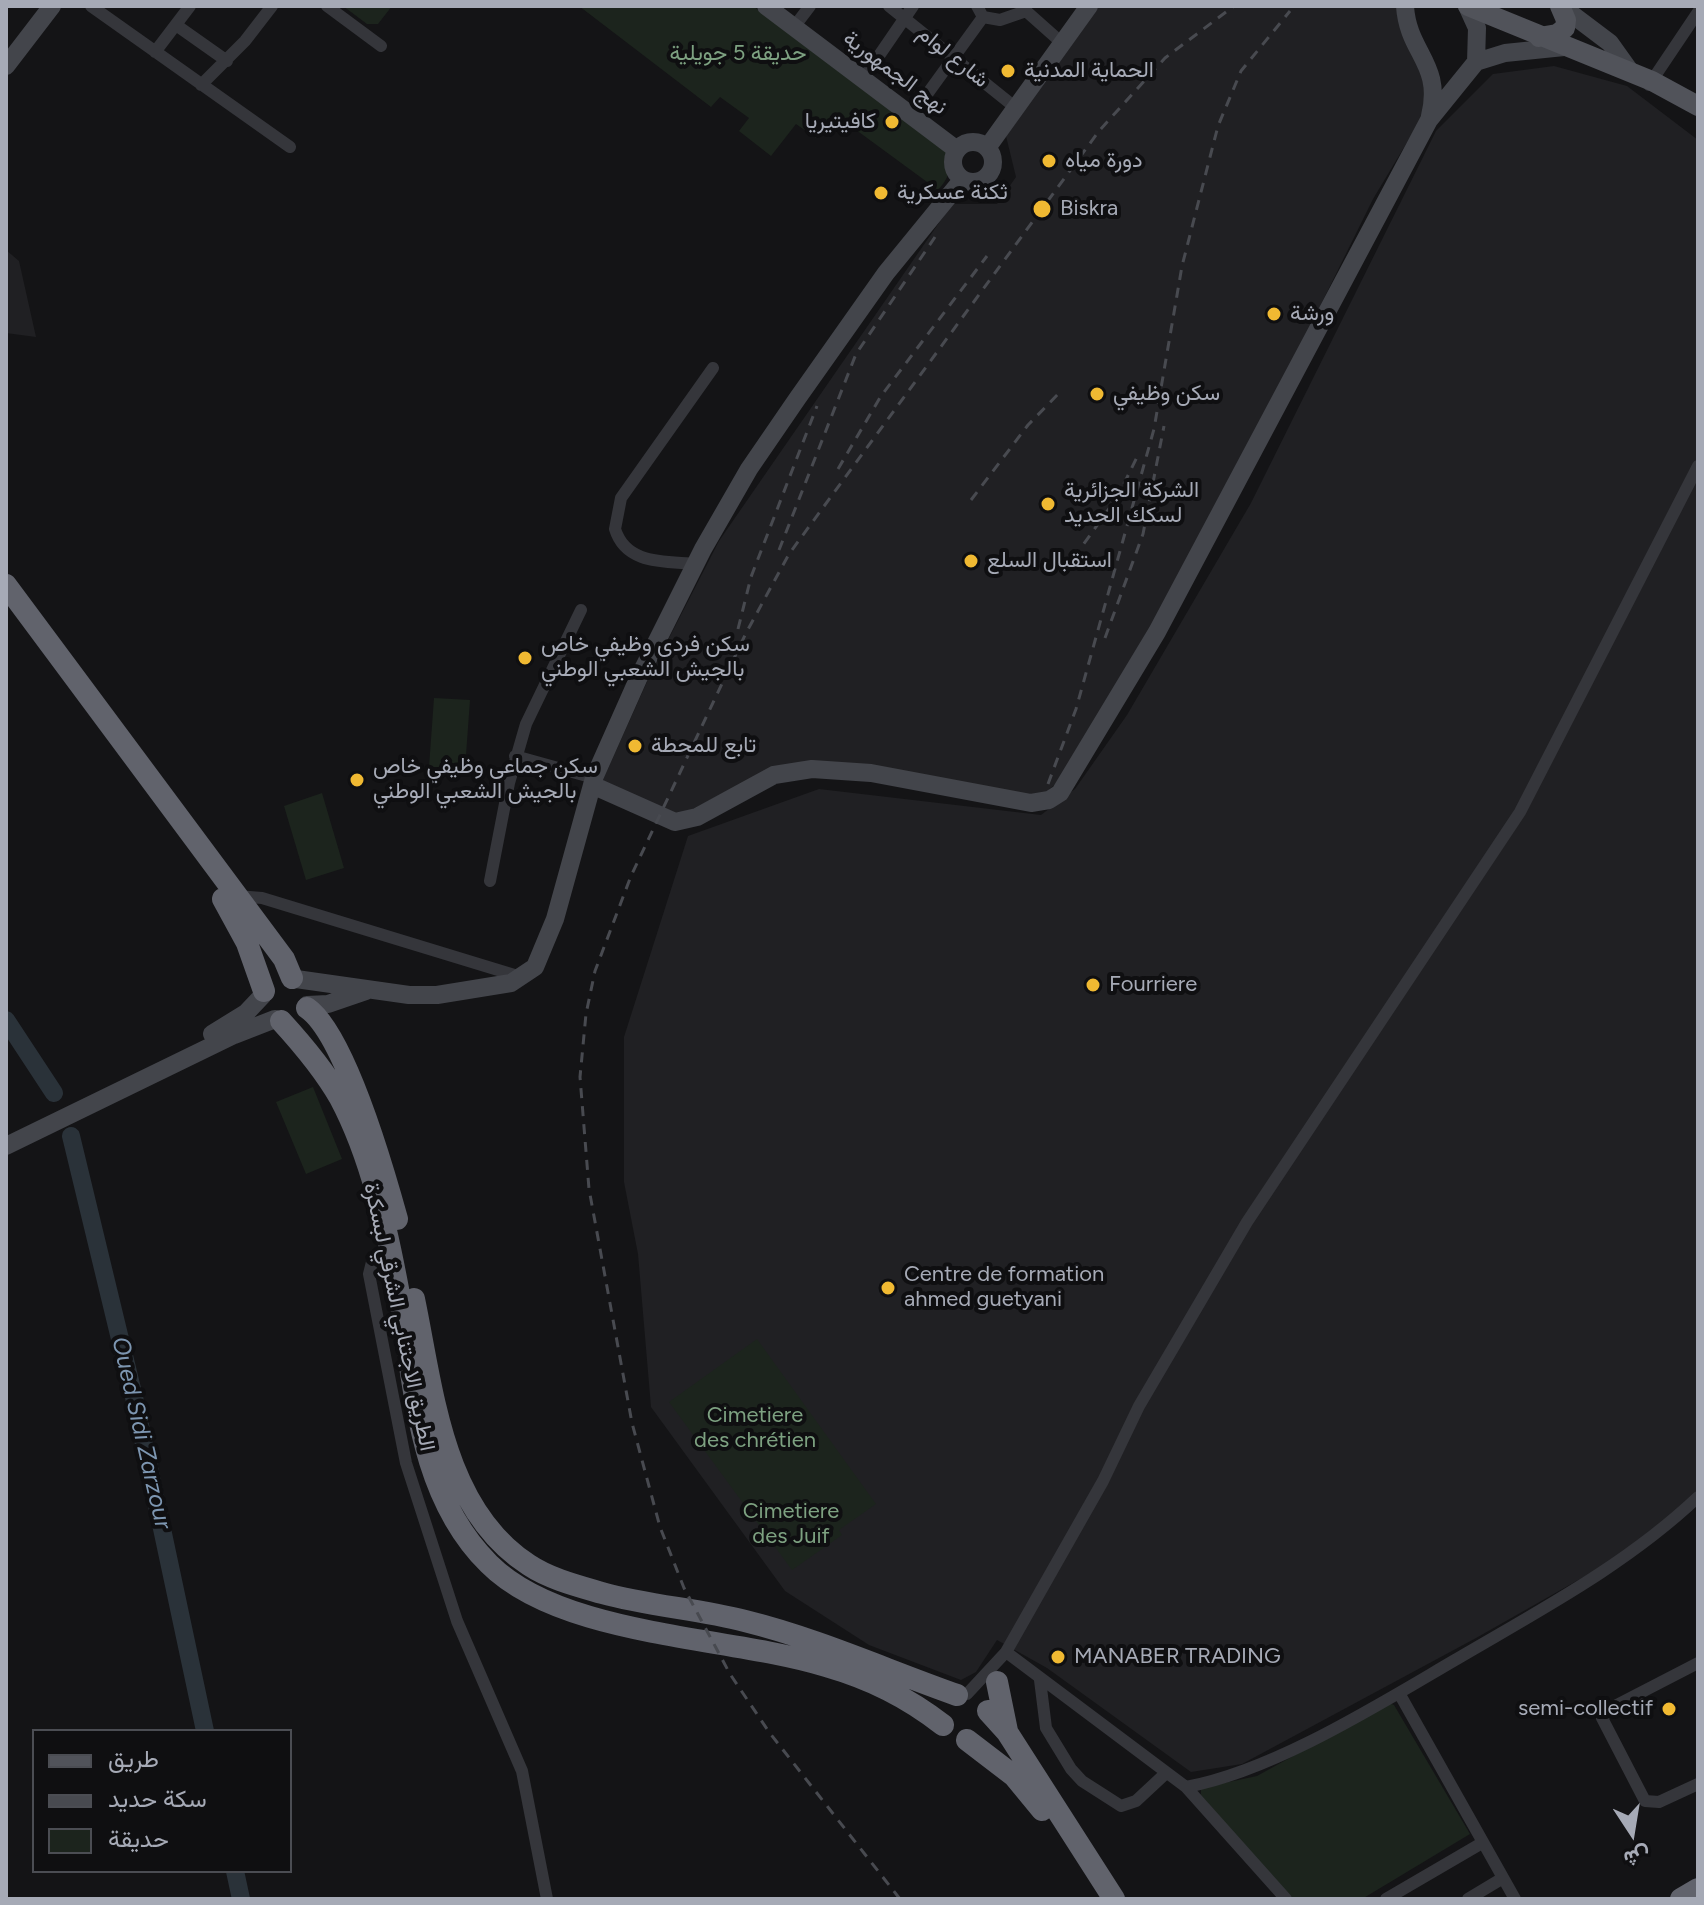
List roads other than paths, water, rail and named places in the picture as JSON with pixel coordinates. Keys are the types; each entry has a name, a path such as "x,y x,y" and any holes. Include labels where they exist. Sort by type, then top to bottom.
{"highway":[{"path":"6,585 284,959 294,978 305,988 307,1007 294,1021 278,1020 265,1009 264,993 247,943 227,905 6,605"},
{"path":"264,993 273,981 294,978"},
{"name":"الطريق الاجتنابي الشرقي لبسكرة","path":"307,1007 319,1020 350,1078 383,1164 440,1422 460,1482 474,1507 507,1547 529,1565 603,1593 743,1620 822,1643 962,1694"},
{"name":"الطريق الاجتنابي الشرقي لبسكرة","path":"278,1020 311,1054 348,1116 388,1247 423,1436 441,1490 469,1542 515,1586 597,1618 657,1633 824,1665 878,1684 909,1699 943,1725"},
{"path":"1001,1665 1007,1732"},
{"path":"1096,1899 1032,1795 967,1740 949,1734 943,1725 944,1707 962,1694 982,1701 1007,1732 1114,1899"},
{"path":"967,1740 981,1733 987,1710"},
{"path":"1681,1899 1698,1889"}],"main road":[{"path":"6,66 52,6"},
{"name":"نهج الجمهورية","path":"766,6 957,150"},
{"path":"987,148 1089,6"},
{"path":"1405,6 1411,36 1429,66 1435,90 1429,120"},
{"path":"1468,6 1643,79 1695,107"},
{"path":"593,781 675,822 697,817 774,775 812,769 871,773 1031,803 1049,800 1060,793 1157,632 1429,120 1470,68 1477,28 1468,6"},
{"path":"1539,37 1557,34 1565,28 1566,20 1560,6"},
{"path":"1560,6 1610,43 1643,79"},
{"path":"1429,66 1442,73 1470,68 1505,53 1564,47"},
{"path":"962,180 953,162 957,150 969,143 987,148"},
{"path":"962,180 975,182 987,177 993,166 987,148"},
{"path":"294,978 409,995 470,991 523,978 541,959 593,781 626,705 696,564 749,469 797,399 886,273 962,180"},
{"path":"307,1007 328,1004 368,990"},
{"path":"6,1135 202,1039 246,1013 264,993"},
{"path":"6,1146 234,1035 278,1020"}],"street":[{"path":"91,6 290,147"},
{"path":"155,52 190,6"},
{"path":"201,85 227,61 272,6"},
{"path":"327,6 381,46"},
{"path":"794,27 810,6"},
{"name":"شارع لوام","path":"889,6 1016,108"},
{"path":"863,79 913,6"},
{"path":"912,115 954,57 980,12 1000,20 1026,9 1062,43"},
{"path":"1643,79 1698,12"},
{"path":"176,25 227,61"},
{"path":"696,564 640,557 629,552 615,529 621,498 713,368"},
{"path":"987,1710 1001,1665 1077,1530 1145,1395 1232,1247 1520,812 1698,466"},
{"path":"490,881 515,756 538,696 581,610"},
{"path":"515,756 593,781"},
{"path":"237,896 262,898 523,978"},
{"path":"470,991 480,979 476,963"},
{"path":"388,1247 372,1262 369,1274 406,1463 457,1621 522,1771 547,1899"},
{"path":"1186,1787 1221,1781 1255,1768 1399,1693 1602,1574 1647,1542 1698,1497"},
{"path":"1698,1663 1609,1709 1602,1718 1645,1801 1659,1802 1698,1784"},
{"path":"962,1694 987,1670 1001,1665 1040,1680 1186,1787 1286,1899"},
{"path":"1040,1680 1046,1728 1082,1781 1121,1806 1136,1801 1165,1774"},
{"path":"1399,1693 1515,1899"},
{"path":"1386,1899 1482,1843"},
{"path":"1468,1899 1503,1878"}],"waterway":[{"name":"Oued Sidi Zarzour","path":"6,1020 54,1093"},
{"name":"Oued Sidi Zarzour","path":"71,1136 134,1397 205,1729"},
{"name":"Oued Sidi Zarzour","path":"235,1873 241,1899"}],"railway":[{"path":"900,1899 769,1732 730,1674 684,1588 660,1527 632,1423 589,1189 580,1077 586,1014 595,971 631,876 746,633 789,554 1099,131 1165,58 1234,6"},
{"path":"1048,784 1076,709 1154,429 1182,266 1218,126 1241,71 1290,11"},
{"path":"779,550 856,354 935,237"},
{"path":"838,469 881,396 987,256"},
{"path":"971,500 1028,425 1062,390"},
{"path":"738,629 751,577 817,406"},
{"path":"1105,638 1143,534 1164,426"},
{"path":"1063,573 1118,496 1137,457"}],"place":[{"name":"الحماية المدنية","path":"1008,71"},
{"name":"كافيتيريا","path":"892,122"},
{"name":"دورة مياه","path":"1049,161"},
{"name":"ثكنة عسكرية","path":"881,193"},
{"name":"Biskra","path":"1042,209"},
{"name":"ورشة","path":"1274,314"},
{"name":"سكن وظيفي","path":"1097,394"},
{"name":"الشركة الجزائرية لسكك الحديد","path":"1048,504"},
{"name":"استقبال السلع","path":"971,561"},
{"name":"سكن فردي وظيفي خاص بالجيش الشعبي الوطني","path":"525,658"},
{"name":"تابع للمحطة","path":"635,746"},
{"name":"سكن جماعي وظيفي خاص بالجيش الشعبي الوطني","path":"357,780"},
{"name":"Fourriere","path":"1093,985"},
{"name":"Centre de formation ahmed guetyani","path":"888,1288"},
{"name":"MANABER TRADING","path":"1058,1657"},
{"name":"semi-collectif","path":"1669,1709"}],"park label":[{"name":"حديقة 5 جويلية","path":"738,54"},
{"name":"Cimetiere des chrétien","path":"755,1428"},
{"name":"Cimetiere des Juif","path":"791,1524"}]}
